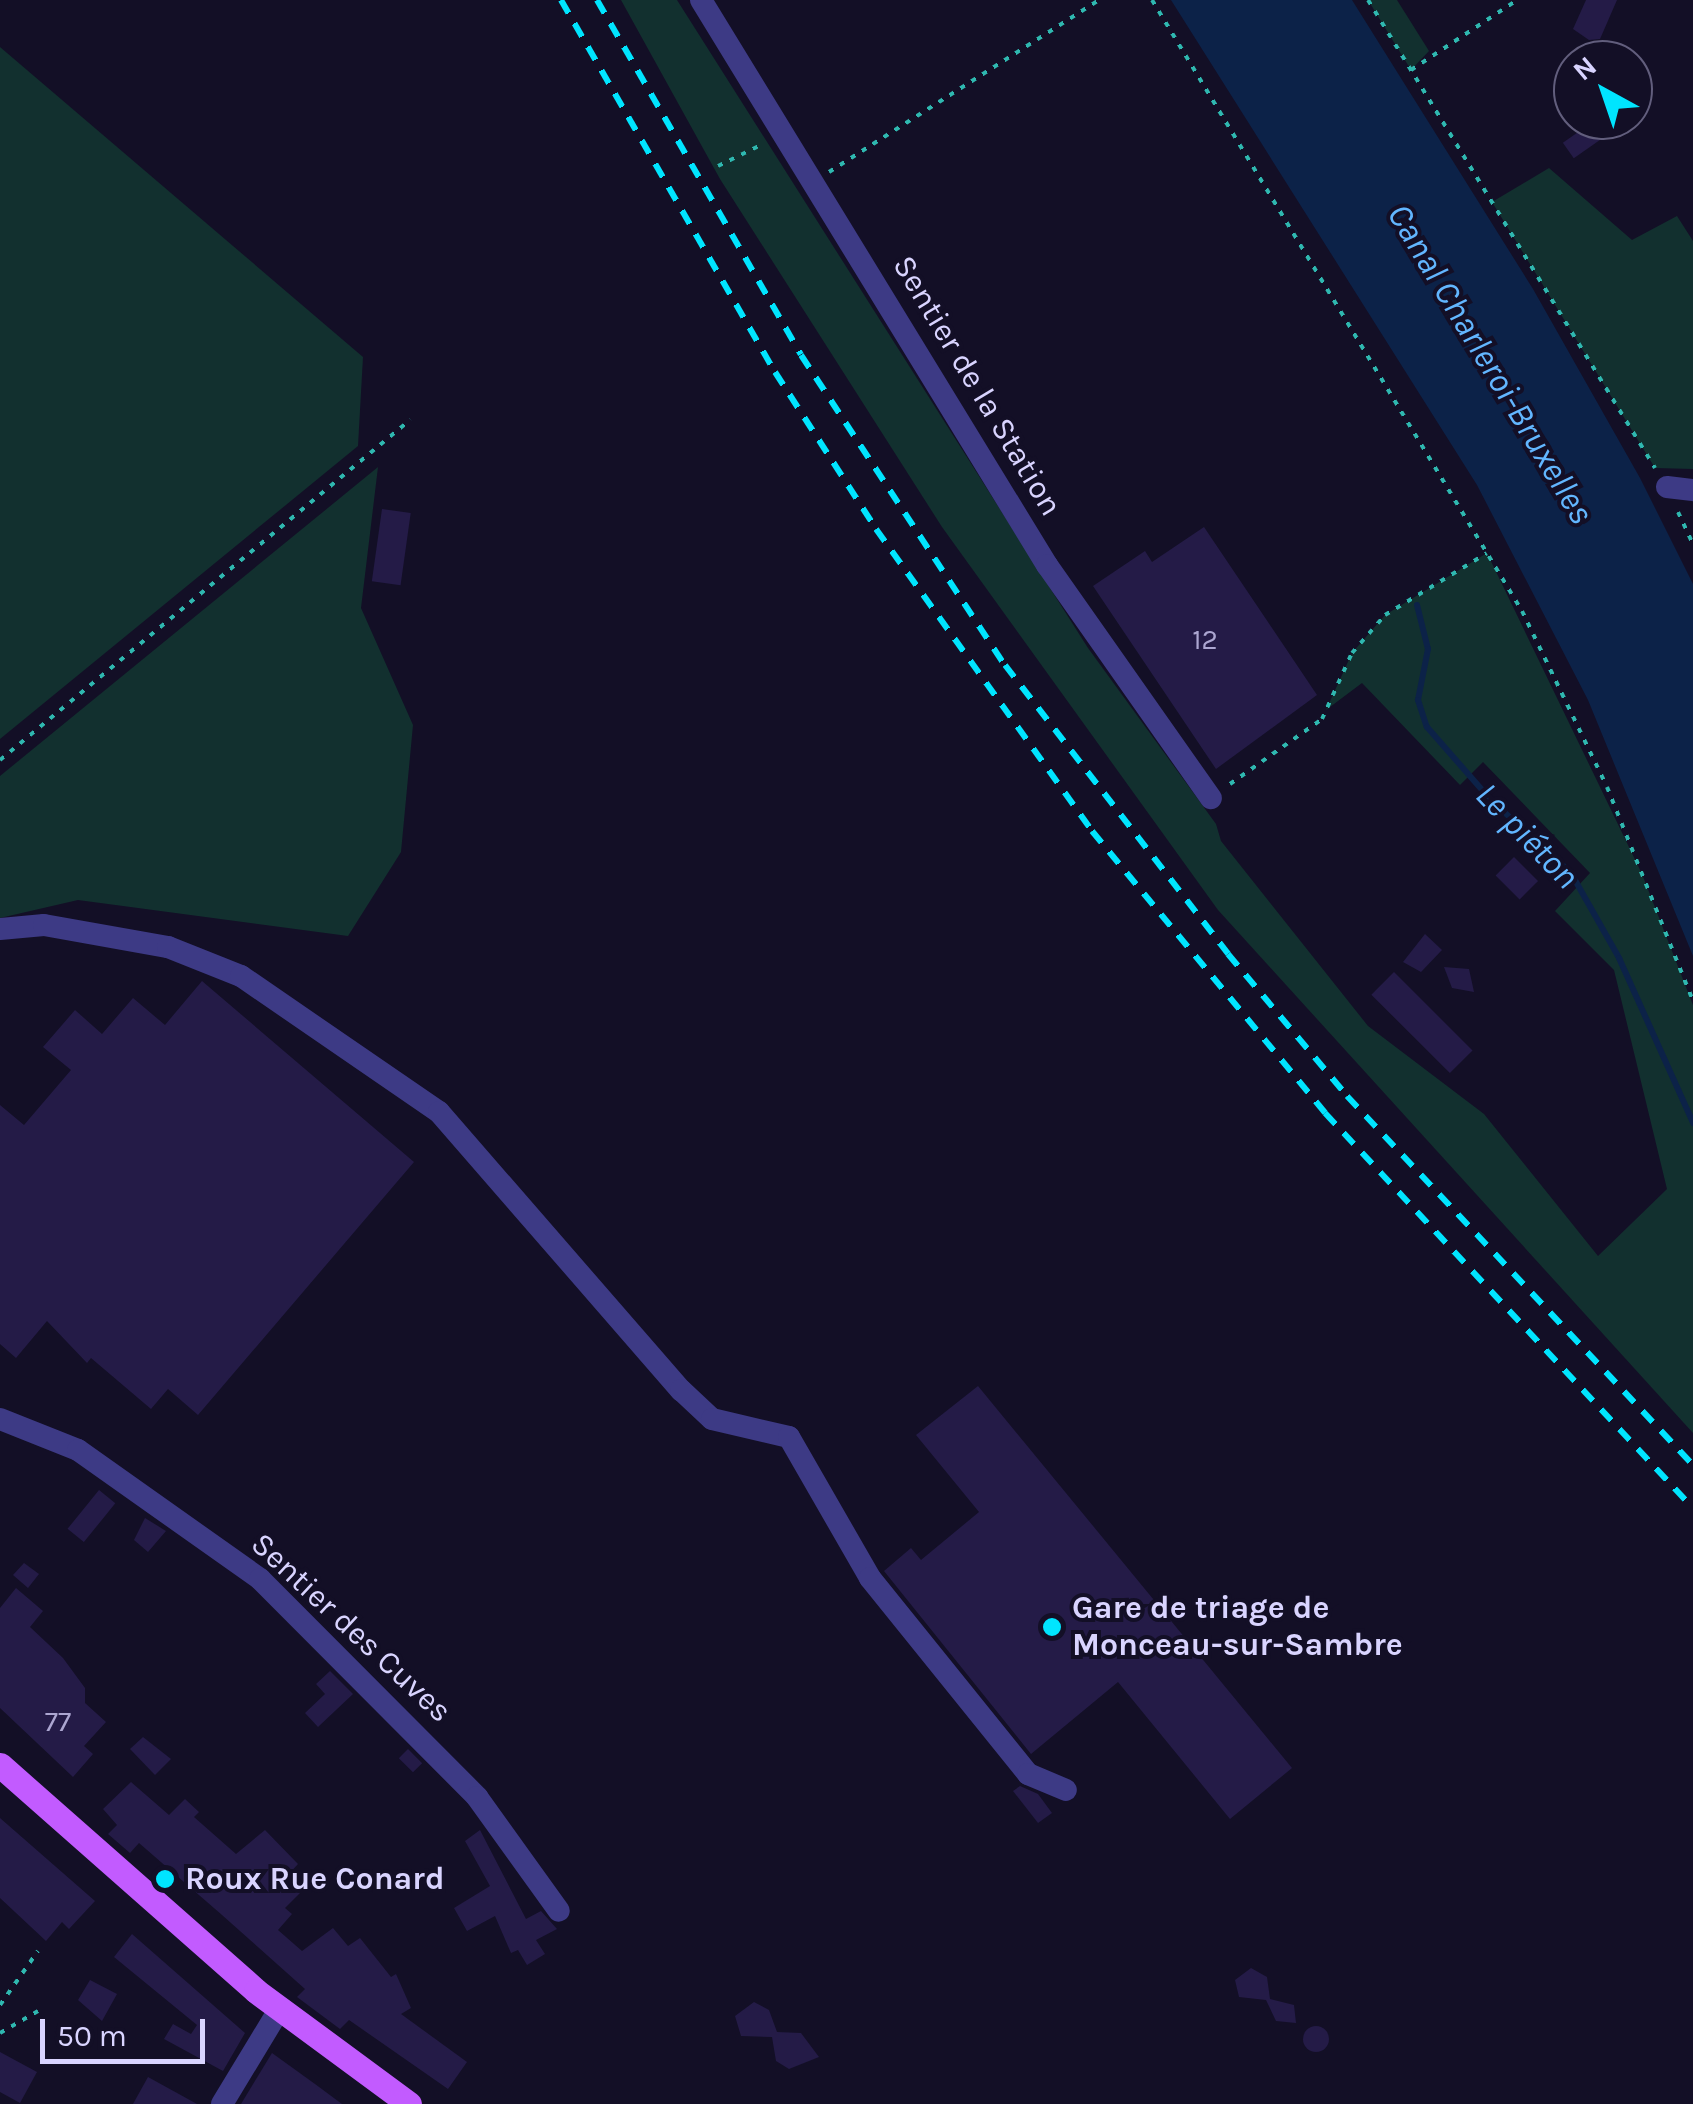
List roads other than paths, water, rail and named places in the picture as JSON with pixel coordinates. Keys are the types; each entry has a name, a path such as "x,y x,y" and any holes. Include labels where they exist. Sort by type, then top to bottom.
{"main road":[{"path":"0,1765 280,2010 408,2104"}],"street":[{"name":"Sentier de la Station","path":"701,0 1047,564 1211,798"},
{"path":"1667,487 1693,490"},
{"path":"0,928 44,925 113,936 168,947 241,976 439,1112 681,1390 712,1419 788,1437 870,1578 1028,1774 1066,1790"},
{"name":"Sentier des Cuves","path":"0,1419 78,1450 260,1578 476,1797 559,1910"},
{"path":"222,2104 280,2010"}],"water":[{"name":"Canal Charleroi-Bruxelles","path":"1171,0 1352,0 1533,289 1640,478 1693,584 1693,956 1588,700 1477,485"}],"waterway":[{"name":"Le piéton","path":"1417,605 1428,649 1418,700 1427,727 1491,800 1571,873 1619,958 1693,1123"}],"railway":[{"path":"561,0 775,372 876,529 1092,831 1325,1113 1693,1508"},
{"path":"597,0 801,355 1005,665 1228,954 1347,1096 1693,1465"}],"place":[{"name":"Gare de triage de Monceau-sur-Sambre","path":"1052,1627"},
{"name":"Roux Rue Conard","path":"165,1879"}]}
